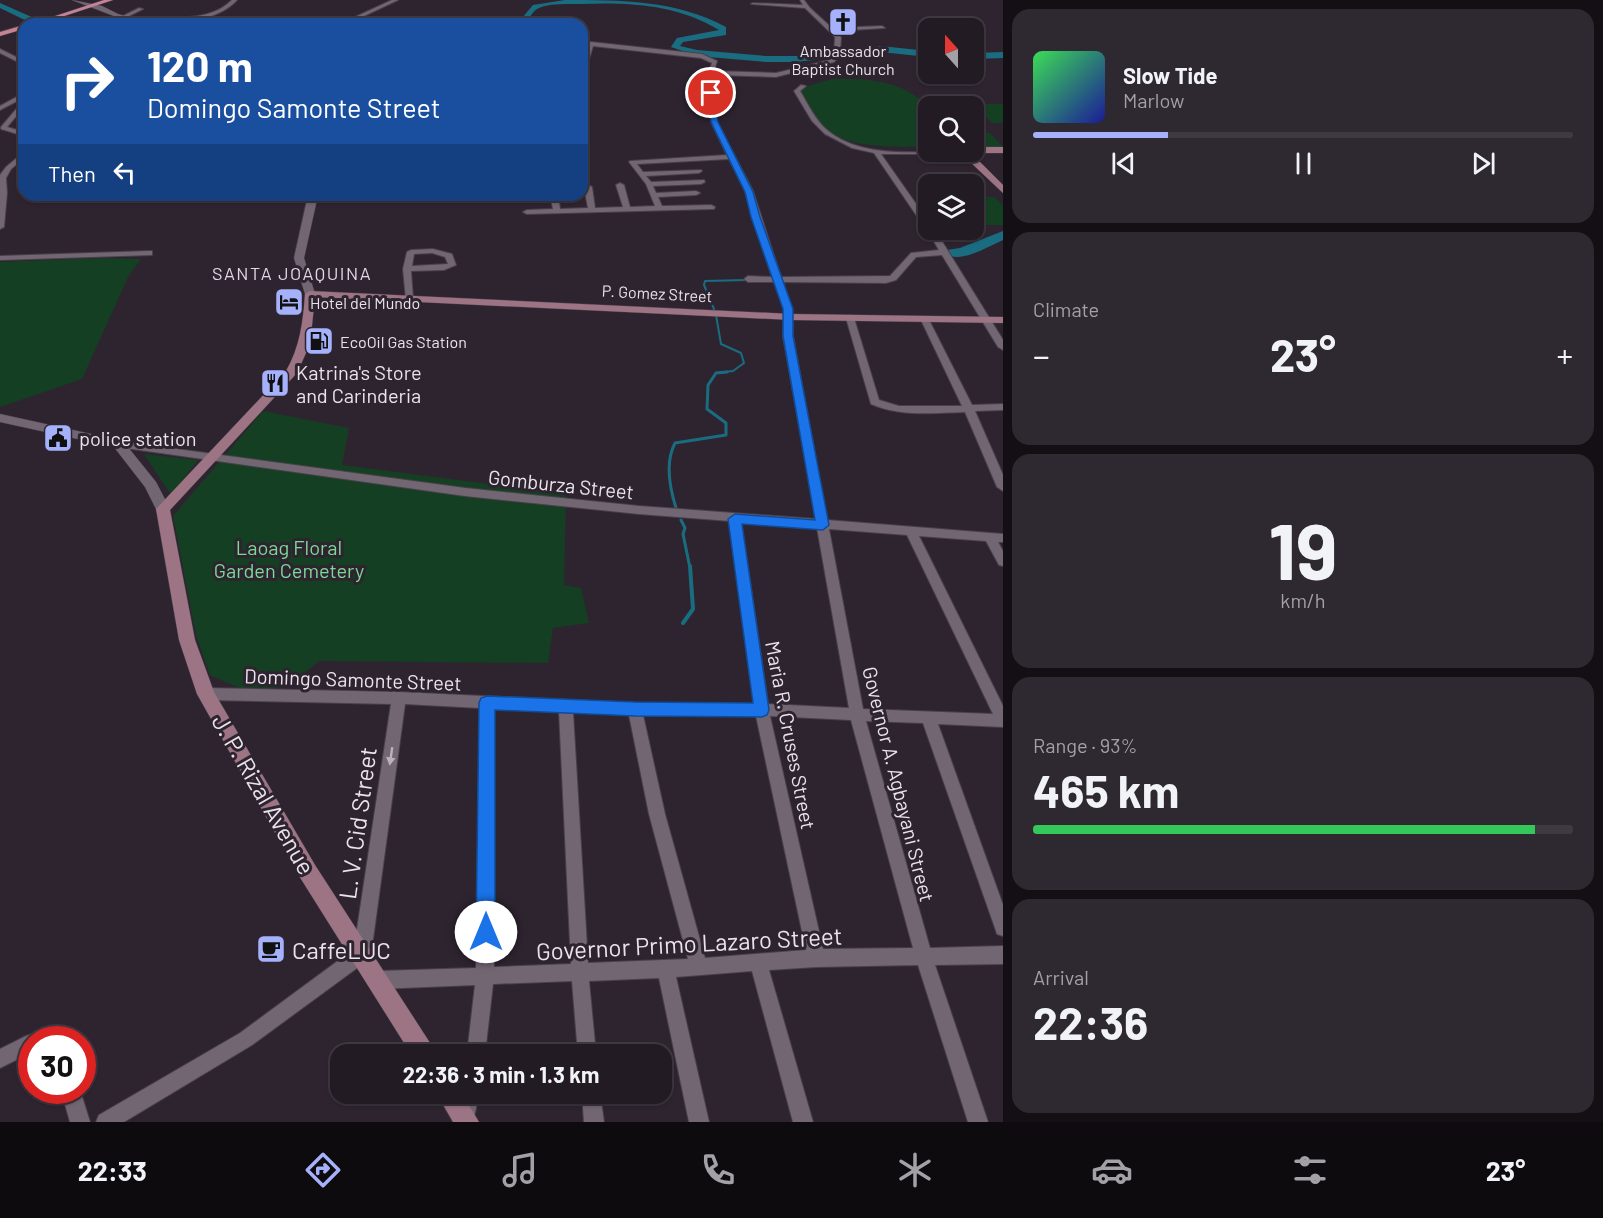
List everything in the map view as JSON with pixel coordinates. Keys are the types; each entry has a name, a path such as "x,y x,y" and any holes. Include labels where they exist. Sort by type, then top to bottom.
{"main road":[{"path":"53,18 110,0"},
{"path":"1,34 18,29"},
{"path":"984,152 1003,152"},
{"path":"981,162 1003,190"},
{"path":"164,509 211,456 283,382 298,362 309,333 310,294"},
{"name":"P. Gomez Street","path":"310,294 789,316 1003,320"},
{"name":"J. P. Rizal Avenue","path":"164,509 187,640 206,694 308,872 418,1044"},
{"path":"455,1104 466,1121"}],"street":[{"path":"75,0 127,18"},
{"path":"190,18 204,16 230,6 235,0"},
{"path":"356,18 396,0"},
{"path":"588,44 707,57 715,62 711,73 776,75 826,64 838,52 838,37 801,0"},
{"path":"753,4 806,7"},
{"path":"123,17 141,9"},
{"path":"832,30 882,28"},
{"path":"588,53 591,44"},
{"path":"0,51 18,60"},
{"name":"Governor A. Agbayani Street","path":"711,73 714,122 749,192 789,316 788,336 857,715 924,956 978,1122"},
{"path":"802,87 797,91 825,132 877,153 918,152"},
{"path":"0,108 18,100"},
{"path":"18,110 3,128 18,132"},
{"path":"877,153 918,211"},
{"path":"660,209 650,184 632,162 731,157"},
{"path":"0,227 2,178 8,168 18,159"},
{"path":"643,174 699,171"},
{"path":"650,184 701,182"},
{"path":"620,185 627,210"},
{"path":"588,187 592,210"},
{"path":"654,195 696,193"},
{"path":"310,294 299,258 312,201"},
{"path":"555,201 557,211"},
{"path":"526,212 711,207"},
{"path":"938,240 1003,347"},
{"path":"407,269 444,268 452,265 449,256 441,252 411,252 407,269 409,298"},
{"path":"747,279 886,280 893,278 914,255 946,252"},
{"path":"0,258 149,253"},
{"path":"850,318 875,402 886,408 1003,407"},
{"path":"925,320 968,407 1003,487"},
{"path":"0,417 118,444 147,479 164,509"},
{"name":"Gomburza Street","path":"118,444 465,492 735,519 1003,538"},
{"name":"Maria R. Cruses Street","path":"735,519 762,710 816,958"},
{"path":"911,531 1003,720"},
{"path":"990,537 1003,562"},
{"name":"Domingo Samonte Street","path":"206,694 399,698 635,709 762,710 1003,720"},
{"name":"L. V. Cid Street","path":"362,954 399,698"},
{"path":"477,1044 485,978 487,703"},
{"path":"566,706 570,826 586,1044"},
{"path":"635,709 657,814 699,967"},
{"path":"928,717 1003,928"},
{"path":"106,1122 246,1039 362,954"},
{"name":"Governor Primo Lazaro Street","path":"378,980 485,978 666,969 816,958 1003,955"},
{"path":"758,963 803,1122"},
{"path":"666,969 699,1122"},
{"path":"0,1059 18,1049"},
{"path":"74,1104 80,1122"},
{"path":"466,1121 469,1104"},
{"path":"592,1104 594,1122"}],"green space":[{"path":"831,79 857,79 883,82 908,91 918,98 918,146 876,146 836,137 827,131 811,113 799,92 802,88"},
{"path":"984,104 1003,104 1003,123 992,123 984,115"},
{"path":"984,133 990,133 1003,147 984,146"},
{"path":"984,197 995,197 1003,206 1003,225 984,225"},
{"path":"100,258 141,259 129,275 82,379 0,407 0,262"},
{"name":"Laoag Floral Garden Cemetery","path":"263,411 349,428 342,465 566,494 564,585 581,588 589,623 553,628 548,663 319,661 288,687 246,691 210,675 196,635 173,516"},
{"path":"144,454 198,460 171,495"}],"waterway":[{"path":"526,18 532,9 545,4 587,1 628,2 670,7 689,12 723,29 723,33 680,40 675,47 697,53 766,59 796,59 881,49 918,53"},
{"path":"0,5 27,18"},
{"path":"984,56 1003,55"},
{"path":"952,253 962,252 1003,235"},
{"path":"714,309 704,285 705,281 747,280"},
{"path":"716,315 721,344 741,353 744,363 733,371 716,373"},
{"path":"716,373 727,372"},
{"path":"676,508 669,467 675,443 726,435 726,423 707,409 708,385 716,373"},
{"path":"681,520 685,528 683,534 690,568"},
{"path":"683,623 693,609 690,566"}],"place":[{"name":"Ambassador Baptist Church","path":"843,22"},
{"name":"Hotel del Mundo","path":"289,302"},
{"name":"EcoOil Gas Station","path":"319,341"},
{"name":"Katrina's Store and Carinderia","path":"275,383"},
{"name":"police station","path":"58,438"},
{"name":"CaffeLUC","path":"271,949"}],"district":[{"name":"SANTA JOAQUINA","path":"292,273"}],"route":[{"path":"486,932 487,703 635,709 762,710 737,547 735,519 823,525 788,336 788,309 749,192 714,122 711,93"}]}
